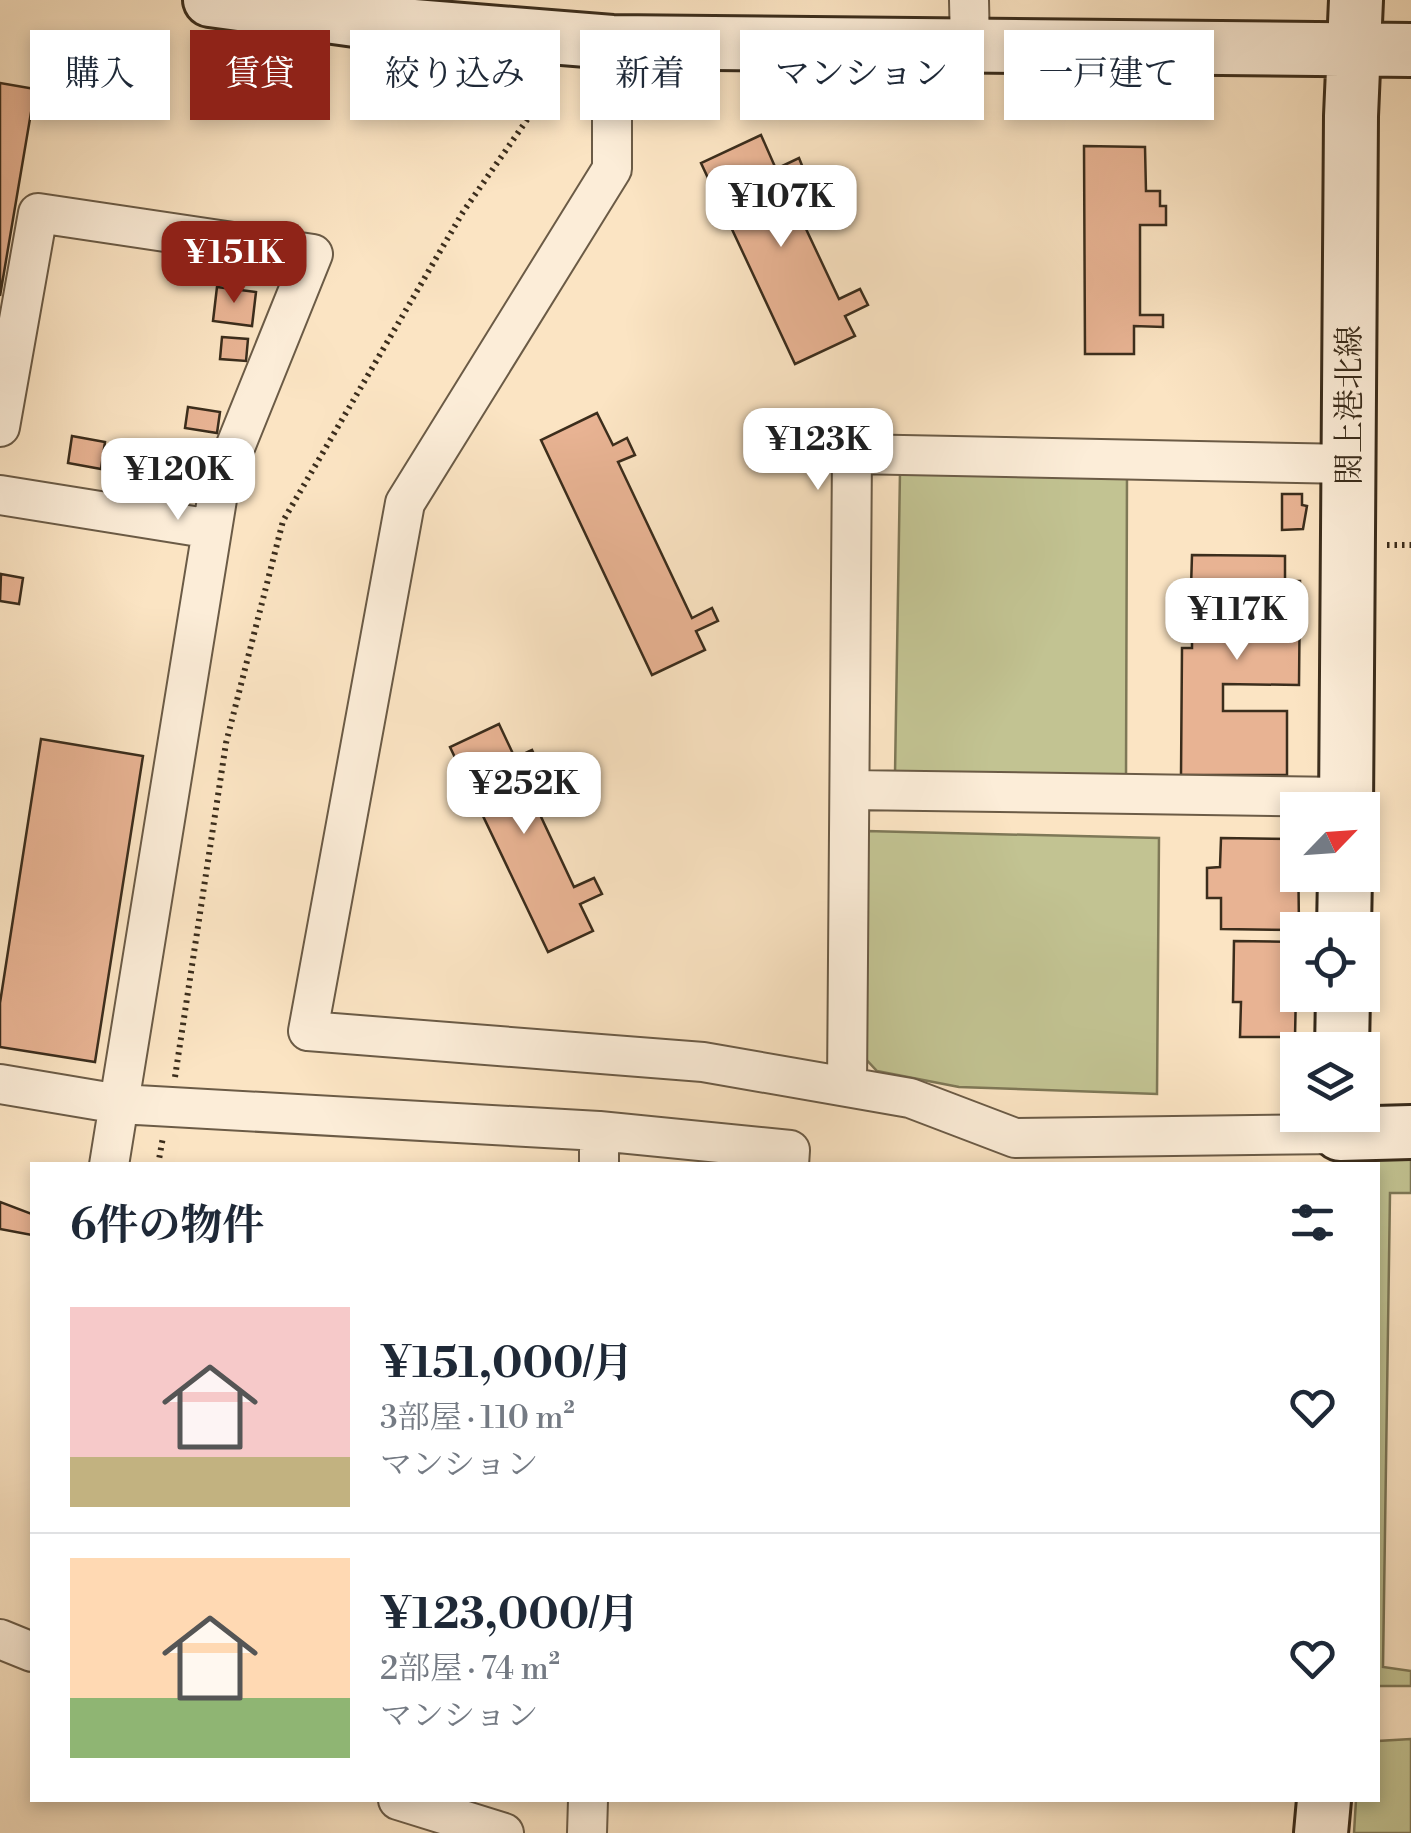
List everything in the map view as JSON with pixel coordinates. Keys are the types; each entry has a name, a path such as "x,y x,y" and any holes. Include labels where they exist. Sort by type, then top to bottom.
{"street":[{"path":"216,1 378,23 580,39"},
{"path":"720,36 970,23 1354,24 1411,50"},
{"name":"閖上港北線","path":"1346,792 1354,24"},
{"path":"612,120 612,169 406,502 308,1031 703,1062 910,1098 1015,1138 1340,1138 1411,1132"},
{"path":"0,427 38,212 313,254 219,487 110,1162"},
{"path":"847,1086 852,454 1350,464"},
{"path":"0,494 212,529"},
{"path":"850,790 1280,801"},
{"path":"0,1084 120,1104 599,1148 790,1150 790,1162"},
{"path":"404,1802 504,1833"},
{"path":"587,1833 588,1802"},
{"path":"1321,1833 1324,1802"}],"path":[{"path":"173,1088 226,743 283,521 463,212 562,68"},
{"path":"1381,544 1411,546"},
{"path":"159,1162 166,1126"}],"green space":[{"path":"900,472 1127,474 1126,779 895,774"},
{"path":"866,831 1159,838 1157,1094 959,1087 877,1071 862,1055"},
{"path":"1369,1148 1411,1148 1411,1193 1390,1193 1383,1667 1411,1671 1411,1686 1380,1686 1380,1162 1369,1162"},
{"path":"1411,1739 1411,1833 1354,1833 1356,1802 1380,1802 1380,1741"}],"building":[{"path":"0,83 30,88 30,119 0,296"},
{"path":"761,135 776,169 799,158 803,168 782,178 839,299 860,289 868,305 845,316 855,336 795,364 701,163"},
{"path":"1084,146 1145,147 1146,191 1160,191 1160,206 1166,206 1166,225 1140,225 1140,315 1163,315 1163,327 1134,326 1134,354 1085,354"},
{"path":"217,287 256,292 252,326 213,321"},
{"path":"222,337 248,339 246,361 220,359"},
{"path":"188,407 220,412 217,433 185,428"},
{"path":"597,413 613,445 627,438 635,455 618,462 692,618 712,608 718,621 696,631 705,650 652,675 541,440"},
{"path":"72,436 105,442 101,469 68,463"},
{"path":"1282,494 1302,494 1302,505 1307,506 1303,529 1282,530"},
{"path":"1192,555 1285,556 1285,581 1300,581 1299,685 1223,684 1223,711 1287,711 1287,775 1181,775 1182,648 1192,648 1192,623 1180,622 1180,588 1191,588"},
{"path":"1,574 23,578 19,604 0,601"},
{"path":"499,724 515,758 532,750 538,763 520,772 574,887 594,878 602,894 580,904 593,931 548,952 450,747"},
{"path":"41,739 143,756 95,1062 0,1047 0,1003"},
{"path":"1221,838 1280,839 1280,892 1299,892 1299,912 1280,912 1280,930 1221,929 1221,898 1207,898 1207,868 1220,867"},
{"path":"1234,941 1280,942 1280,1012 1296,1012 1295,1032 1280,1032 1280,1037 1240,1037 1241,1002 1233,1002"},
{"path":"0,1202 30,1213 30,1235 0,1229"}]}
